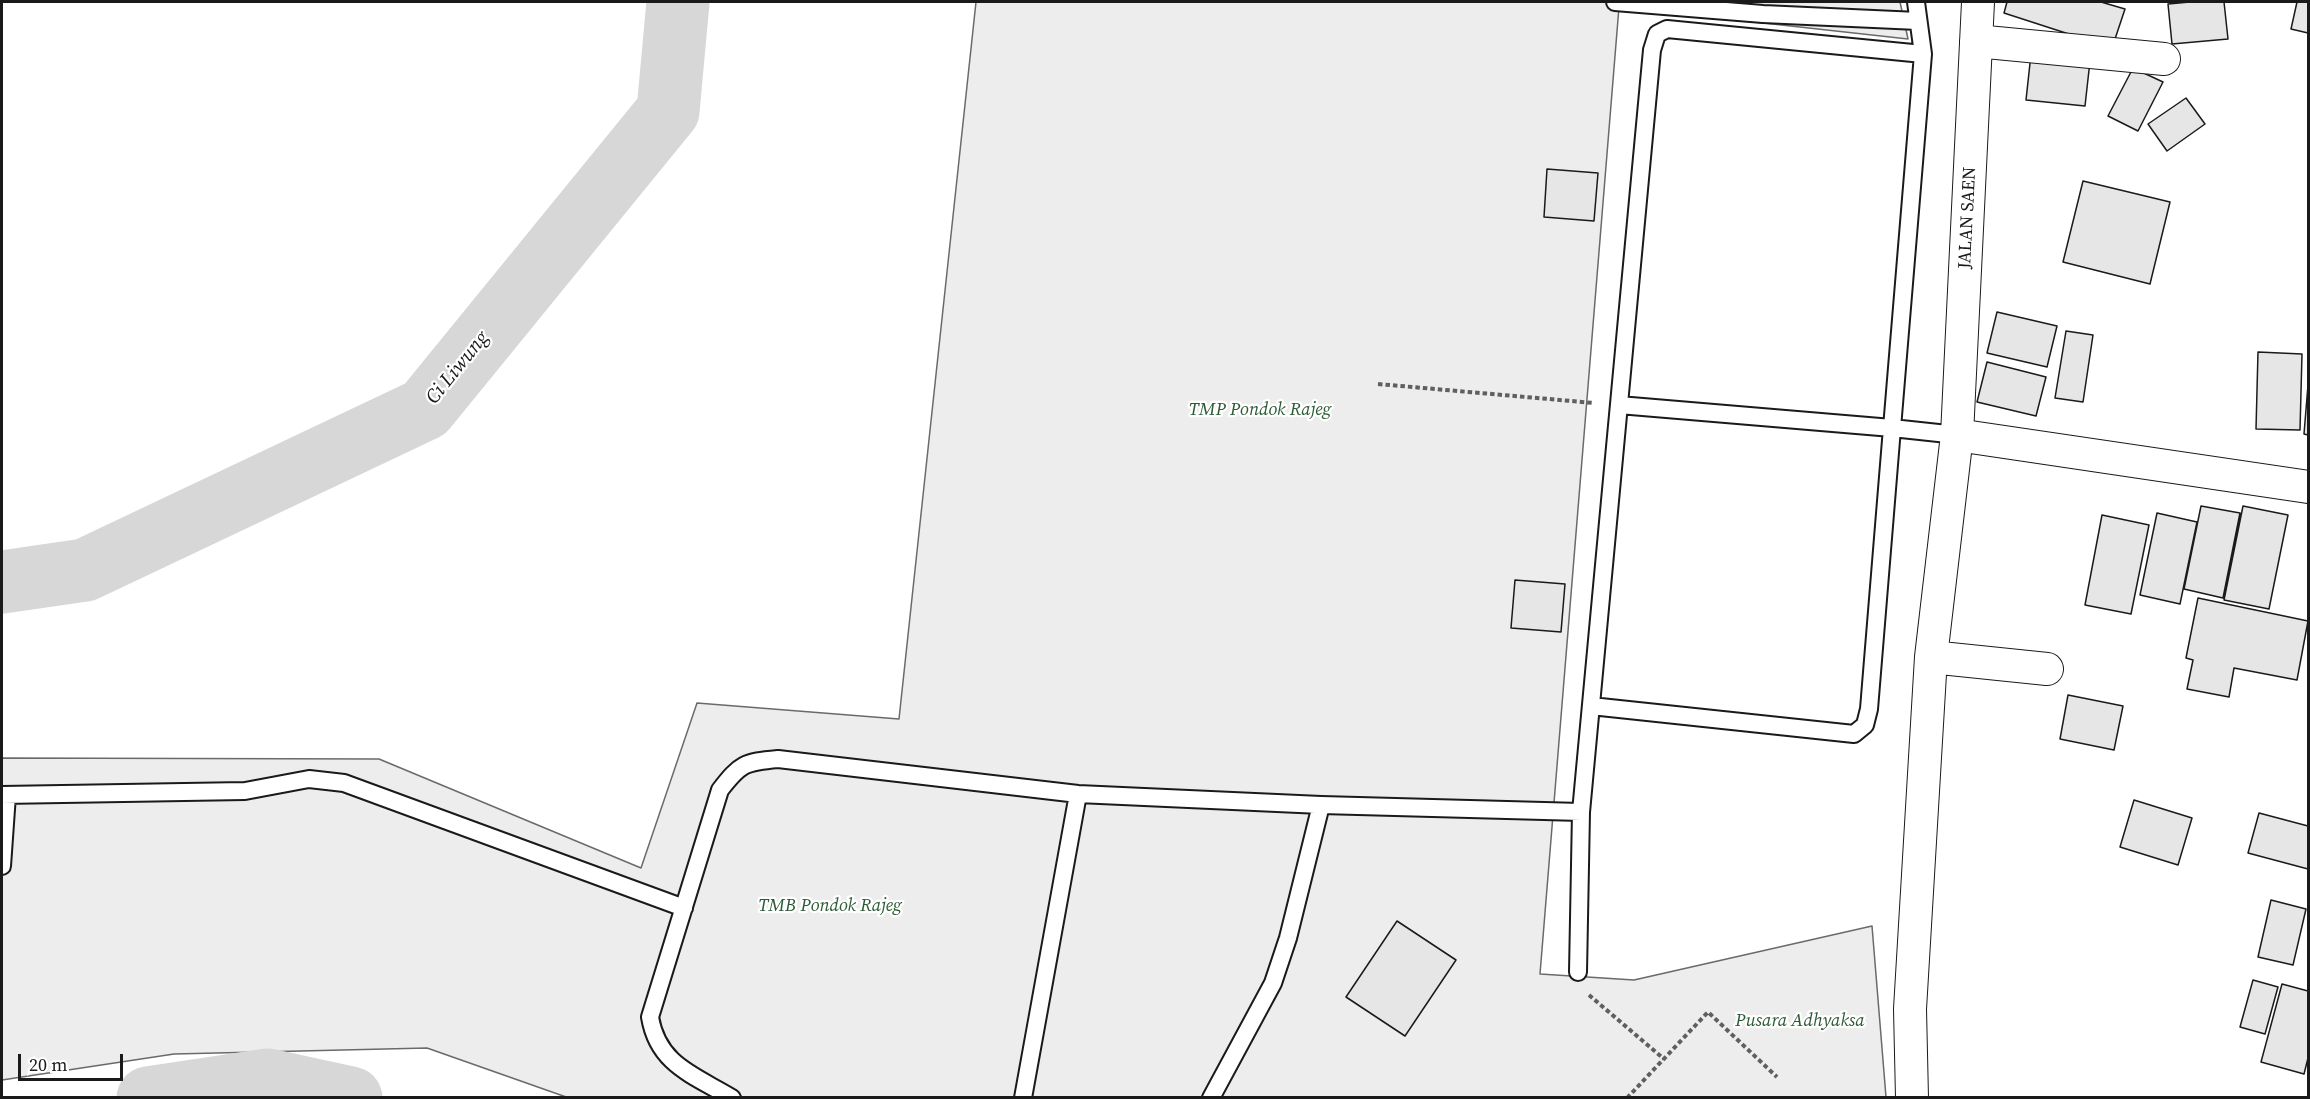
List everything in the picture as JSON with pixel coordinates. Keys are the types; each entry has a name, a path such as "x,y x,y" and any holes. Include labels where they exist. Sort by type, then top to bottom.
{"street":[{"name":"JALAN SAEN","path":"1912,1098 1910,1009 1931,657 1957,435 1978,2"},
{"path":"1976,41 2164,59"},
{"path":"1957,435 2308,487"},
{"path":"1931,657 2047,669"}],"lane":[{"path":"1614,2 1763,15 1918,21"},
{"path":"1591,706 1854,734 1865,725 1869,709 1923,54 1916,2"},
{"path":"1578,972 1581,812 1652,50 1657,34 1667,29 1923,54"},
{"path":"1619,405 1957,435"},
{"path":"732,1098 670,1061 658,1046 652,1032 650,1017 720,790 737,767 758,761 798,761 1078,794 1321,805 1581,812"},
{"path":"2,866 4,795 245,791 309,778 344,783 684,908"},
{"path":"1023,1098 1078,794"},
{"path":"1211,1098 1273,983 1288,938 1321,805"}],"path":[{"path":"1378,384 1619,405"},
{"path":"1578,972 1584,991 1664,1059"},
{"path":"1627,1098 1708,1012 1777,1077"}],"green space":[{"path":"976,2 1900,2 1908,39 1619,7 1540,974 1634,980 1872,926 1886,1097 569,1098 427,1048 174,1054 2,1080 2,758 379,759 641,868 697,703 899,719"}],"building":[{"path":"2007,2 2101,2 2125,9 2112,48 2004,13"},
{"path":"2224,2 2228,39 2172,44 2168,4"},
{"path":"2297,2 2308,2 2308,33 2291,29"},
{"path":"2031,54 2090,61 2085,106 2026,100"},
{"path":"2133,68 2163,82 2138,131 2108,116"},
{"path":"2186,98 2205,124 2167,151 2148,124"},
{"path":"1547,169 1598,173 1594,221 1544,217"},
{"path":"2083,181 2170,202 2150,284 2063,262"},
{"path":"1997,312 2057,326 2047,367 1987,353"},
{"path":"2066,331 2093,335 2083,402 2055,398"},
{"path":"2258,352 2302,354 2300,430 2256,429"},
{"path":"1987,362 2046,377 2036,416 1977,402"},
{"path":"2308,385 2308,435 2304,434"},
{"path":"2201,506 2240,513 2223,598 2184,589"},
{"path":"2243,506 2288,515 2269,609 2224,600"},
{"path":"2157,513 2197,522 2180,604 2140,595"},
{"path":"2102,515 2149,525 2131,614 2085,605"},
{"path":"1515,580 1565,584 1561,632 1511,628"},
{"path":"2198,598 2308,621 2297,680 2234,668 2229,697 2187,689 2193,660 2186,658"},
{"path":"2068,695 2123,706 2114,750 2060,739"},
{"path":"2134,800 2192,818 2178,865 2120,847"},
{"path":"2259,813 2308,826 2308,869 2248,853"},
{"path":"2271,900 2306,909 2293,965 2258,957"},
{"path":"1397,921 1456,960 1405,1036 1346,997"},
{"path":"2253,980 2278,987 2265,1034 2240,1027"},
{"path":"2282,984 2308,991 2308,1058 2304,1074 2261,1062"}],"waterway":[{"name":"Ci Liwung","path":"2,582 85,570 425,409 668,111 678,2"},
{"path":"148,1098 268,1080 351,1098"}],"park label":[{"name":"TMP Pondok Rajeg","path":"1260,410"},
{"name":"TMB Pondok Rajeg","path":"830,906"},
{"name":"Pusara Adhyaksa","path":"1800,1021"}]}
